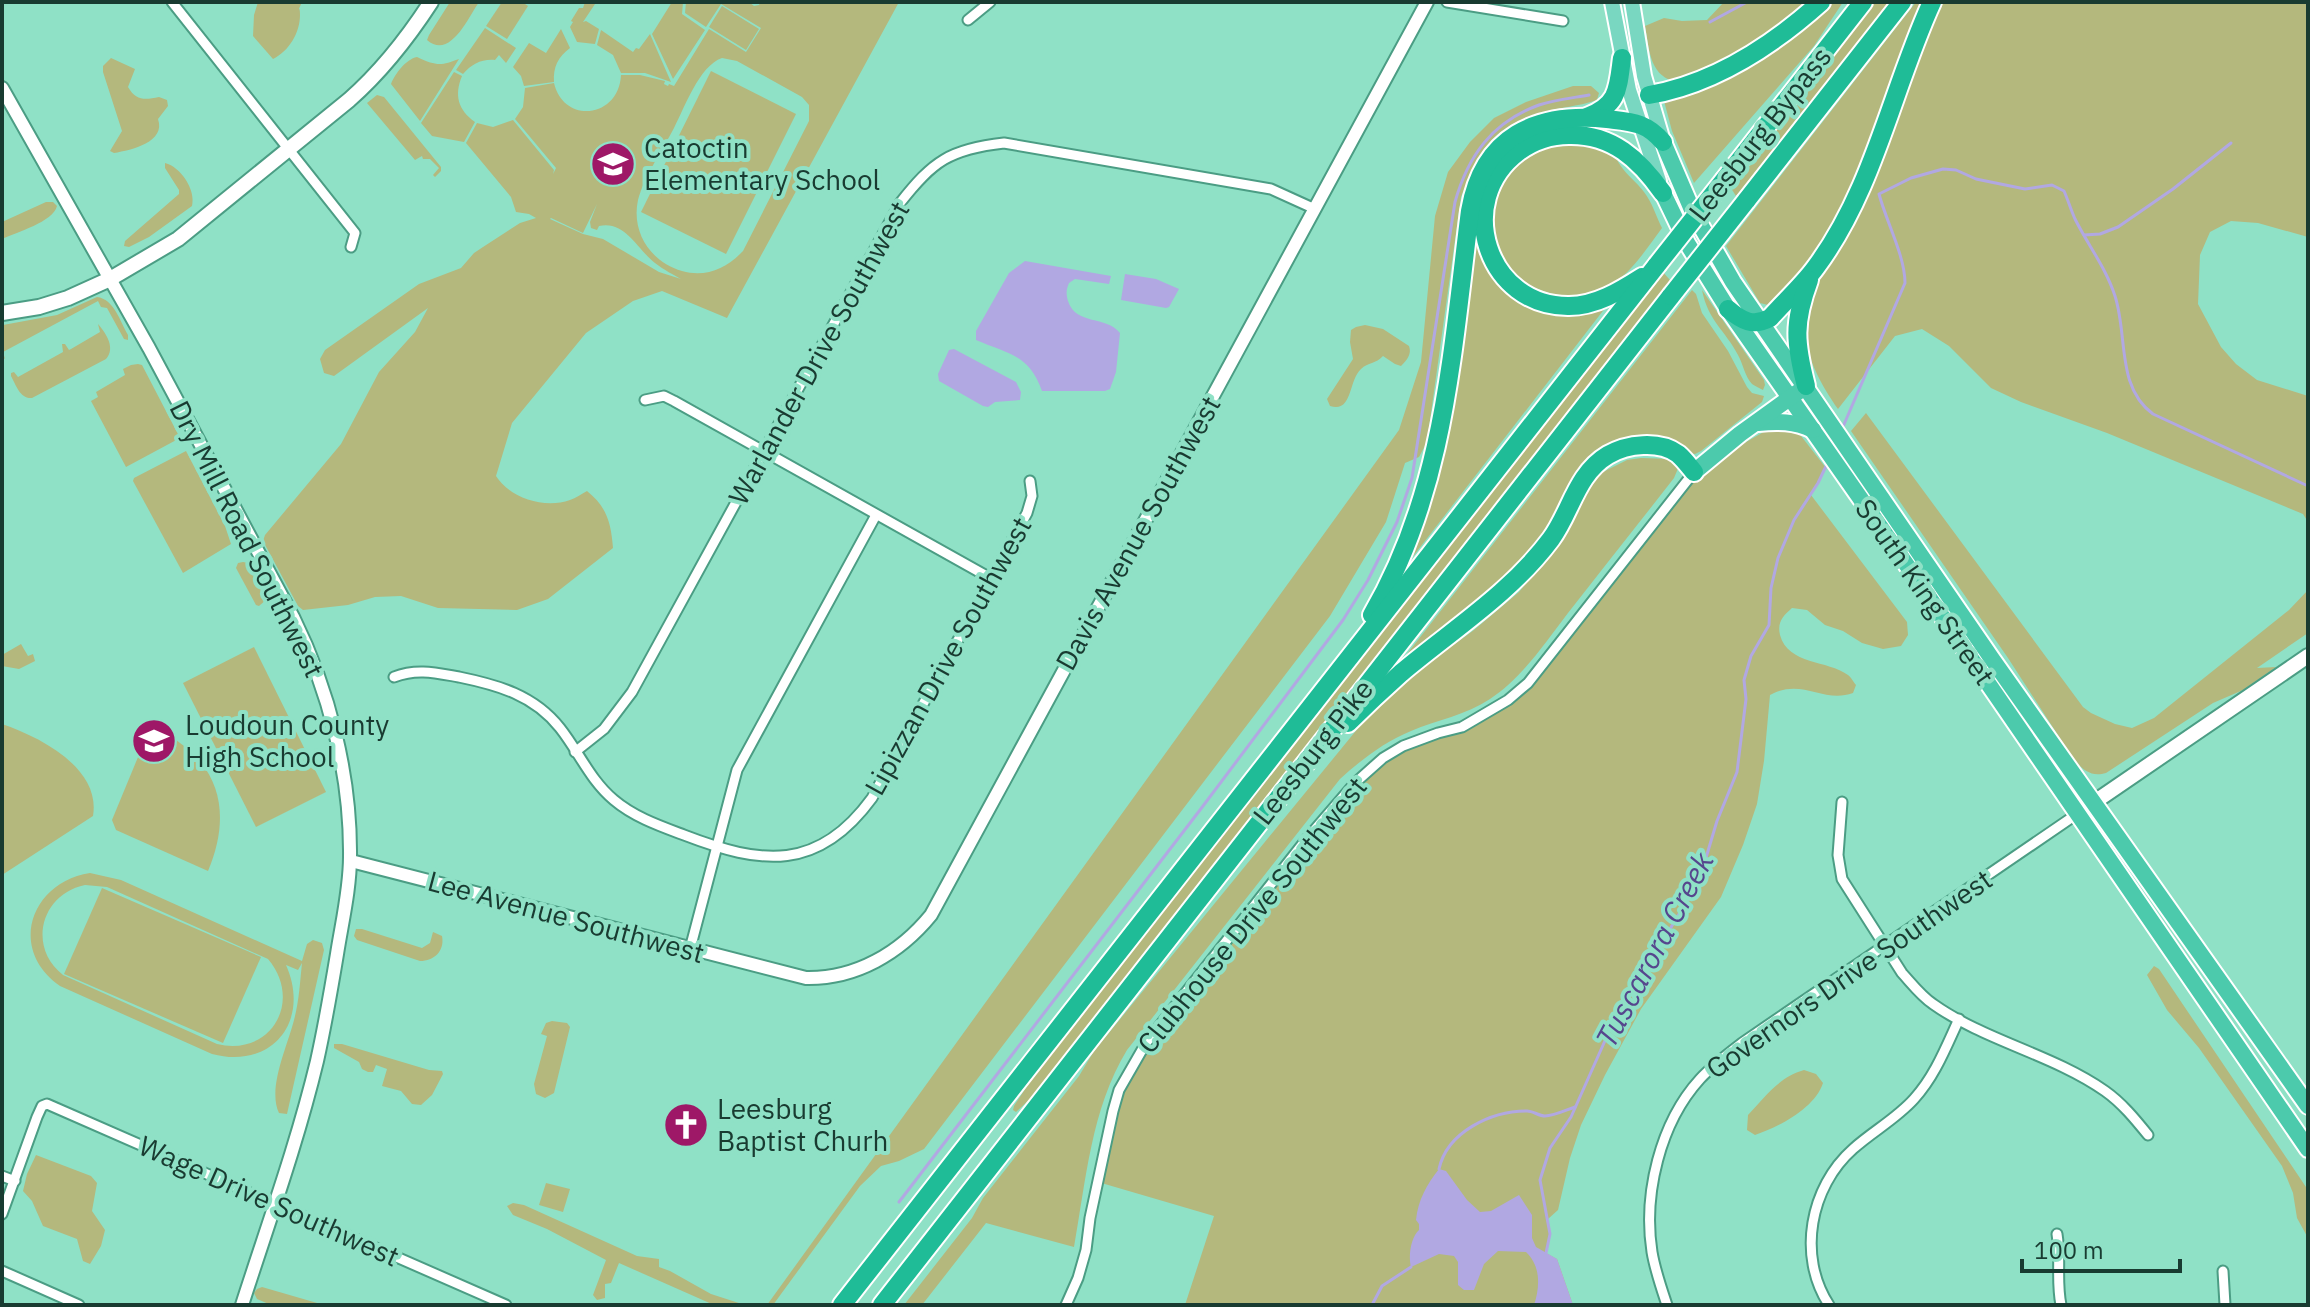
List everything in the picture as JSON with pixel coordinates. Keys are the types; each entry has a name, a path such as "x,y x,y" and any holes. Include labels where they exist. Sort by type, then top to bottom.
{"highway":[{"path":"1649,95 1687,86 1748,56 1821,2"},
{"name":"Leesburg Bypass","path":"1657,265 1863,2"},
{"name":"Leesburg Bypass","path":"1746,201 1902,2"},
{"path":"1728,309 1745,322 1761,323 1770,318 1814,269 1839,230 1860,188 1932,2"},
{"path":"1587,117 1602,111 1613,100 1622,58"},
{"path":"1336,676 1393,579 1424,497 1446,401 1470,211 1475,185 1487,162 1520,132 1552,119 1587,117 1639,124 1654,131 1663,142"},
{"path":"1657,265 1614,294 1598,300 1570,306 1547,303 1524,294 1496,266 1488,248 1483,216 1492,183 1508,160 1538,140 1555,135 1597,137 1620,147 1642,166 1663,193"},
{"name":"South King Street","path":"1663,142 1710,243 1761,323 1798,392 1817,437 2308,1149"},
{"name":"South King Street","path":"1663,193 1699,263 1728,309 1766,362 1831,424 2308,1106"},
{"name":"Leesburg Pike","path":"882,1305 1746,201"},
{"name":"Leesburg Pike","path":"842,1305 1657,265"},
{"path":"1798,392 1797,327 1802,299 1814,269"},
{"path":"1757,423 1766,412 1771,395 1766,362"},
{"name":"Clubhouse Drive Southwest","path":"1694,472 1798,392"},
{"path":"1757,423 1786,421 1804,425 1817,437"},
{"path":"1282,791 1402,672 1519,576 1551,539 1583,479 1594,465 1623,448 1657,446 1677,454 1694,472"}],"main road":[{"path":"2,313 68,298 110,279 178,239 374,77 409,36 431,2"},
{"name":"South King Street","path":"1612,2 1639,124 1663,193"},
{"name":"South King Street","path":"1632,2 1649,95 1663,142"},
{"path":"2077,814 2308,656"}],"street":[{"path":"172,2 355,233 351,247"},
{"path":"968,20 990,2"},
{"name":"Davis Avenue Southwest","path":"781,973 814,978 853,971 899,948 931,915 1427,2"},
{"path":"1447,2 1563,21"},
{"name":"Dry Mill Road Southwest","path":"2,88 110,279 303,638 327,700 339,753 351,861 331,990 301,1121 242,1305"},
{"name":"Warlander Drive Southwest","path":"575,752 604,729 632,692 900,203 922,175 955,153 979,145 1004,143 1271,189 1315,209"},
{"path":"645,400 664,396 992,579"},
{"name":"Clubhouse Drive Southwest","path":"1066,1305 1086,1250 1119,1090 1146,1043 1305,841 1355,783 1393,752 1438,733 1462,727 1508,700 1528,683 1694,472"},
{"name":"Lipizzan Drive Southwest","path":"394,677 408,671 422,670 502,686 522,695 560,728 601,788 617,802 656,824 717,847 755,856 798,855 834,838 859,816 872,798 1027,513 1032,496 1030,481"},
{"path":"690,949 737,770 876,515"},
{"path":"1842,802 1838,855 1845,887 1914,987 1930,1002 1959,1019 2069,1070 2105,1091 2128,1111 2148,1135"},
{"name":"Governors Drive Southwest","path":"1667,1305 1652,1254 1650,1206 1661,1149 1683,1103 1699,1080 1742,1043 2077,814"},
{"name":"Lee Avenue Southwest","path":"351,861 781,973"},
{"path":"1829,1305 1816,1279 1812,1250 1812,1222 1825,1186 1835,1168 1851,1150 1888,1124 1917,1096 1932,1075 1959,1019"},
{"name":"Wage Drive Southwest","path":"15,1181 42,1106 52,1105 506,1305"},
{"path":"2,1176 15,1181 2,1214"},
{"path":"2057,1234 2060,1253 2057,1283 2061,1305"},
{"path":"2,1271 79,1305"},
{"path":"2223,1271 2225,1305"}],"green space":[{"path":"258,2 302,2 296,35 289,46 273,59 253,36"},
{"path":"450,2 479,2 451,41 435,45 427,40"},
{"path":"502,2 522,2 528,6 507,39 486,26"},
{"path":"585,2 595,4 583,22 599,29 595,44 577,42 570,27"},
{"path":"672,2 683,2 682,14 705,30 673,79 652,34"},
{"path":"686,2 749,2 754,6 760,2 899,2 727,318 662,291 633,301 586,333 512,423 496,476 502,484 528,500 549,503 570,500 587,491 607,516 613,548 548,599 517,610 438,608 401,596 375,597 348,605 303,610 263,541 265,535 341,444 379,372 415,332 428,308 334,376 324,373 320,359 325,350 419,284 461,268 483,247 520,223 536,218 516,212 511,197 466,143 477,123 493,127 513,120 554,170 553,174 556,168 515,119 523,107 525,88 554,83 568,106 590,111 602,108 618,89 621,75 640,75 674,86 709,29 746,52 761,28 721,4 706,27 685,13","holes":["722,58 737,61 802,97 809,105 809,121 743,251 716,270 691,273 661,261 646,244 638,224 638,200 694,88 706,69","597,204 590,222 591,228 616,227 655,263 681,279 659,272 603,239 583,234 550,219 583,233"]},
{"path":"1724,2 1809,2 1752,44 1680,80 1673,81 1659,72 1649,51 1645,26 1664,18 1707,20"},
{"path":"1831,2 1843,2 1814,46 1694,183 1672,131 1664,101 1806,23"},
{"path":"1870,2 1892,2 1736,196 1729,185"},
{"path":"1916,2 1926,2 1872,144 1839,214 1796,279 1773,302 1768,305 1760,303 1726,246"},
{"path":"1941,2 2308,2 2308,237 2258,223 2231,221 2210,232 2200,255 2198,304 2221,347 2236,364 2257,380 2308,396 2308,522 2303,514 1991,388 1949,346 1922,329 1895,336 1838,409 1819,378 1810,355 1805,331 1809,305 1821,275 1884,153"},
{"path":"722,6 759,29 746,50 709,27"},
{"path":"485,28 516,48 506,63 499,55 495,60 477,63 463,74 456,70"},
{"path":"561,29 570,48 557,63 554,82 524,86 521,76 513,67 529,43 546,53"},
{"path":"601,30 633,52 650,34 671,82 645,73 621,73 613,55 597,45"},
{"path":"417,57 440,64 459,59 420,121 391,84 401,68"},
{"path":"111,58 135,69 128,87 134,95 145,99 159,97 167,100 168,106 158,119 157,134 152,139 138,147 114,153 110,151 122,131 103,72 103,66"},
{"path":"711,71 796,114 726,254 641,212"},
{"path":"454,72 462,76 458,90 461,107 475,122 464,142 432,136 421,123"},
{"path":"1573,86 1591,86 1599,93 1597,100 1541,113 1510,126 1489,143 1468,181 1461,197 1427,442 1419,457 1405,463 1386,522 1330,616 924,1149 881,1166 860,1186 773,1305 767,1305 1399,430 1421,362 1435,216 1448,172 1470,142 1494,118 1526,102"},
{"path":"377,95 384,97 441,167 435,177 433,175 439,168 422,156 415,160 367,103"},
{"path":"1573,140 1614,150 1622,168 1647,196 1662,228 1638,260 1616,282 1601,291 1572,297 1534,287 1510,271 1496,249 1491,221 1497,190 1511,169 1541,146"},
{"path":"165,163 177,169 186,180 192,193 192,206 149,237 129,247 124,246 125,241 179,194"},
{"path":"46,202 57,206 49,217 2,239 2,222"},
{"path":"1480,237 1518,293 1609,303 1394,581 1410,547 1473,238"},
{"path":"1662,271 1670,280 1660,298 1042,1088 1016,1112 1013,1110 1049,1052"},
{"path":"1692,290 1702,313 1728,351 1747,387 1752,393 1764,396 1762,402 1695,454 1625,442 1554,523 1517,573 1396,668"},
{"path":"1702,290 1764,380 1763,390 1750,381 1733,346 1708,310"},
{"path":"97,297 112,306 128,340 124,339 107,308 101,307 98,301 3,352 5,359 2,357 3,325 57,315"},
{"path":"98,324 110,345 106,359 32,398 21,394 11,373 18,377 63,352 62,344 71,349 100,332"},
{"path":"1365,325 1383,329 1409,346 1408,357 1401,366 1383,356 1364,367 1357,374 1343,405 1330,406 1327,399 1353,359 1351,330"},
{"path":"142,365 180,438 126,467 91,401 98,397 96,392 125,375 123,369"},
{"path":"1866,413 2083,707 2091,713 2132,728 2154,718 2289,610 2308,590 2308,633 2257,668 2276,667 2243,690 2213,703 2106,773 2088,772 2074,760 2008,658 1851,431"},
{"path":"1779,427 1798,432 1826,468 1811,495 1907,622 1908,635 1901,646 1883,649 1862,643 1843,631 1825,625 1807,610 1792,608 1779,626 1784,645 1791,652 1840,670 1856,685 1853,693 1842,696 1802,689 1782,690 1770,695 1757,804 1721,897 1641,1009 1605,1075 1581,1125 1558,1210 1548,1219 1550,1234 1546,1253 1557,1259 1573,1305 1185,1305 1214,1216 1098,1182 1113,1111 1133,1064 1355,783 1403,746 1467,724 1508,700 1538,671 1694,472 1767,430"},
{"path":"186,451 225,526 231,544 183,573 133,481"},
{"path":"1673,459 1679,466 1674,478 1532,659 1502,691 1490,699 1391,740 1340,779 1127,1050 1105,1096 1098,1121 1074,1247 986,1223 922,1305 904,1305 1079,1076 1094,1051 1368,716 1416,672 1474,630 1519,592 1555,546 1592,481 1627,460"},
{"path":"238,563 258,565 268,583 267,599 259,606 236,568"},
{"path":"21,644 28,656 33,654 35,661 19,669 2,666 2,655"},
{"path":"254,647 326,792 256,827 183,683"},
{"path":"2,724 50,746 78,769 88,783 93,799 93,816 2,875"},
{"path":"156,729 194,755 207,770 215,788 220,827 208,871 116,830 112,820 143,745"},
{"path":"90,873 121,880 302,961 307,944 313,940 322,943 324,950 287,1114 279,1113 275,1091 296,1013 302,963 298,970 286,965 293,1005 289,1022 281,1036 268,1048 252,1055 233,1057 212,1054 60,986 44,971 34,954 31,936 33,919 53,889 70,879","holes":["85,885 107,887 268,959 283,991 282,1007 267,1034 253,1042 236,1046 217,1044 63,975 45,950 44,923 49,910 70,890"]},
{"path":"102,888 261,957 223,1043 64,974"},
{"path":"356,929 422,948 430,943 433,932 442,936 442,946 434,957 420,961 357,940 354,936"},
{"path":"2154,966 2159,969 2308,1190 2308,1238 2297,1218 2293,1193 2282,1166 2199,1048 2167,1010 2147,975"},
{"path":"546,1023 567,1023 570,1027 554,1093 545,1098 536,1094 534,1084 547,1036 541,1034"},
{"path":"334,1044 442,1071 443,1074 432,1095 421,1105 412,1104 401,1091 382,1086 387,1069 376,1065 373,1072 368,1072 362,1069 359,1062 334,1048"},
{"path":"1804,1070 1816,1074 1823,1083 1812,1101 1775,1127 1755,1135 1747,1130 1748,1115 1767,1095 1787,1077"},
{"path":"36,1155 91,1176 97,1183 92,1211 105,1230 101,1246 90,1264 83,1261 77,1239 43,1226 32,1201 23,1191"},
{"path":"546,1183 570,1189 563,1212 539,1205"},
{"path":"513,1203 524,1205 637,1256 659,1259 659,1267 711,1294 745,1305 714,1305 619,1263 611,1283 605,1284 605,1298 597,1300 593,1295 606,1260 513,1215 507,1206"},
{"path":"262,1287 324,1305 271,1305 257,1299 254,1293"}],"shaded area":[{"path":"1025,261 1111,276 1109,284 1075,279 1069,283 1067,292 1072,309 1078,314 1114,327 1120,333 1116,372 1110,389 1042,391 1024,362 976,340 976,331 1009,273"},
{"path":"1125,274 1156,279 1179,289 1166,308 1121,300"},
{"path":"954,349 1016,382 1021,392 1020,400 983,406 939,381 938,374 949,350"},
{"path":"1439,1169 1446,1171 1480,1212 1491,1211 1519,1195 1532,1215 1532,1238 1536,1247 1557,1259 1573,1305 1534,1305 1538,1277 1526,1252 1498,1251 1484,1264 1474,1290 1464,1290 1458,1285 1458,1262 1454,1256 1439,1254 1411,1267 1411,1247 1419,1230 1416,1220 1419,1206 1427,1186"}],"waterway":[{"path":"1710,22 1747,2"},
{"path":"899,1202 1200,810 1343,620 1368,580 1397,522 1412,478 1460,185 1484,143 1508,121 1539,105 1589,95"},
{"path":"2084,235 2100,234 2118,227 2231,143"},
{"path":"1842,429 1905,283 1899,250 1879,194 1911,178 1943,169 1956,170 1976,179 2025,189 2052,185 2064,191 2115,296 2128,375 2141,403 2153,414 2308,486"},
{"name":"Tuscarora Creek","path":"1546,1253 1550,1234 1540,1180 1550,1148 1571,1117 1612,1025 1699,881 1717,821 1737,772 1746,699 1744,680 1751,656 1769,625 1771,588 1778,558 1794,520 1828,462"},
{"path":"1439,1169 1451,1144 1472,1126 1485,1120 1527,1111 1549,1116 1575,1107"},
{"path":"1372,1305 1382,1286 1411,1267"}],"place":[{"name":"Catoctin Elementary School","path":"613,164"},
{"name":"Loudoun County High School","path":"154,741"},
{"name":"Leesburg Baptist Churh","path":"686,1125"}]}
